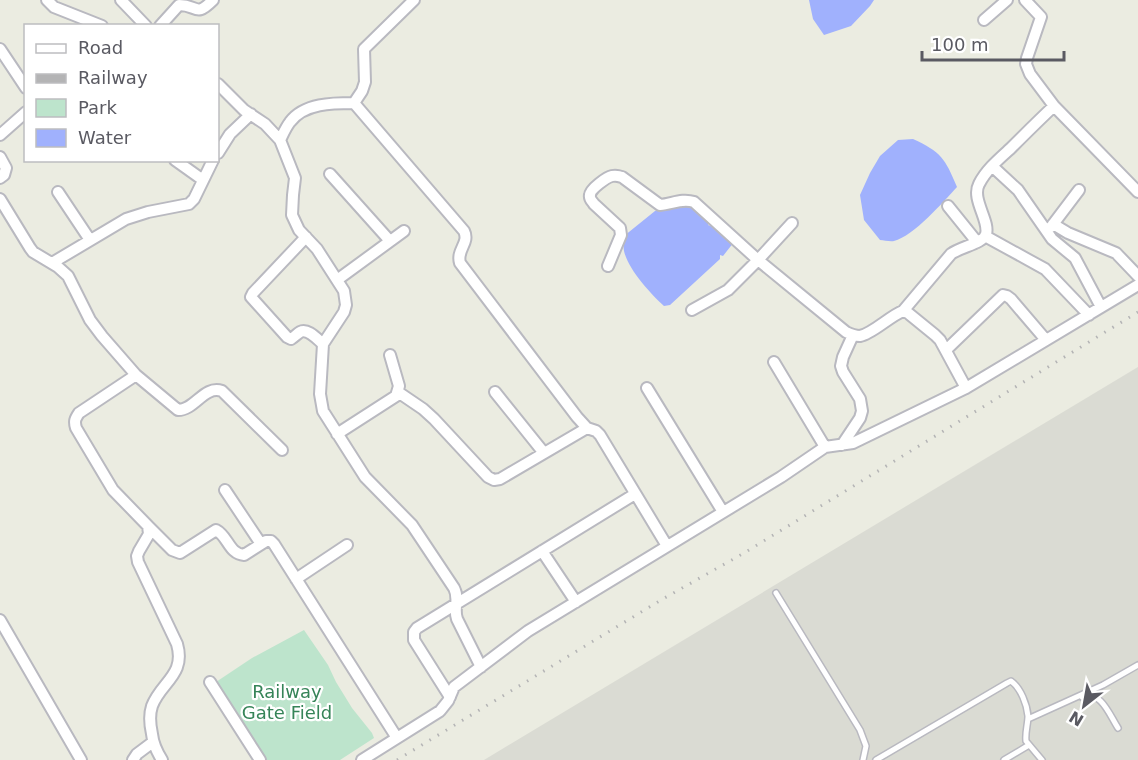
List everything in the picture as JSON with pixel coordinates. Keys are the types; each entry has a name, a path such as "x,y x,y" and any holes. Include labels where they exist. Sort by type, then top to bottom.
{"street":[{"path":"47,0 54,7 97,24"},
{"path":"121,0 144,24"},
{"path":"162,24 179,5 200,10 213,0"},
{"path":"354,103 365,82 364,49 414,0"},
{"path":"984,20 1007,0"},
{"path":"1025,0 1041,17 1027,58 1026,64 1030,74 1054,106 1138,192"},
{"path":"0,49 24,85"},
{"path":"219,85 244,110 265,124 280,140 295,178 292,215 299,230 317,249 344,291 346,305 344,312 323,344 320,403 323,411 365,477 412,525 454,588 457,593 455,614 481,667"},
{"path":"280,140 290,122 300,113 316,106 354,103"},
{"path":"354,103 464,231 466,242 459,253 460,263 577,417 587,428 600,435 667,546"},
{"path":"608,266 621,235 620,228 594,204 590,196 591,191 615,175 622,177 660,205 682,200 694,202 758,260 846,332 858,336 865,334 903,311 951,255 960,248 981,239 987,231 978,200 978,186 992,166 1054,106"},
{"path":"0,135 24,114"},
{"path":"219,151 230,134 251,114"},
{"path":"0,157 6,168 4,175 0,178"},
{"path":"178,162 203,180"},
{"path":"52,263 126,219 189,204 194,199 212,162"},
{"path":"992,166 1018,190 1050,228 1052,239 1075,258 1101,307"},
{"path":"330,174 390,241"},
{"path":"1050,228 1079,190"},
{"path":"58,192 90,240"},
{"path":"0,199 33,252 64,271 68,276 96,329 136,375 178,410 188,407 210,390 222,391 282,450"},
{"path":"948,206 981,239 1039,265 1089,315"},
{"path":"692,310 724,293 792,223"},
{"path":"1050,228 1116,253 1138,276"},
{"path":"337,280 404,231"},
{"path":"306,237 251,297 287,337 291,339 301,331 308,331 323,344"},
{"path":"1130,267 1138,259"},
{"path":"362,760 440,711 454,687 528,632 781,477 825,447 853,443 966,388 1138,285"},
{"path":"946,350 1003,295 1011,299 1046,340"},
{"path":"903,311 935,335 946,350 966,388"},
{"path":"842,445 862,411 860,399 841,366 853,335"},
{"path":"337,434 396,396 399,386 390,355"},
{"path":"774,362 825,447"},
{"path":"136,375 79,414 74,422 113,490 172,550 180,553 216,530 221,532 240,556 266,541 271,541 397,738"},
{"path":"647,388 723,512"},
{"path":"398,392 434,419 488,477 494,480 500,479 587,428"},
{"path":"495,392 544,453"},
{"path":"225,490 261,544"},
{"path":"450,697 414,640 414,632 417,628 635,494"},
{"path":"148,526 149,534 137,556 138,562 177,644 180,659 176,671 157,697 150,716 153,742 162,760"},
{"path":"296,579 347,545"},
{"path":"542,551 576,602"},
{"path":"0,620 81,760"},
{"path":"210,682 260,760"},
{"path":"133,760 153,742"}],"lane":[{"path":"776,593 860,730 866,746 863,760"},
{"path":"1028,719 1103,685 1138,665"},
{"path":"876,760 1011,681 1017,687 1026,708 1028,719 1026,741 1042,760"},
{"path":"1028,719 1092,695 1101,701 1118,728"},
{"path":"1004,760 1029,746"}],"shaded area":[{"path":"1138,367 1138,760 484,760 943,484"}],"green space":[{"name":"Railway Gate Field","path":"304,630 328,665 352,708 374,738 340,760 260,760 217,690 216,682 252,658"}],"water":[{"path":"809,0 874,0 851,26 824,35 813,19"},
{"path":"913,139 941,157 957,187 928,218 910,233 894,241 880,240 864,220 860,195 880,156 898,140"},
{"path":"682,203 691,206 709,222 708,225 718,229 734,242 723,256 720,255 720,259 670,305 664,306 646,288 626,258 624,236 655,211"}],"railway":[{"path":"397,760 661,600 744,553 1138,312"}]}
